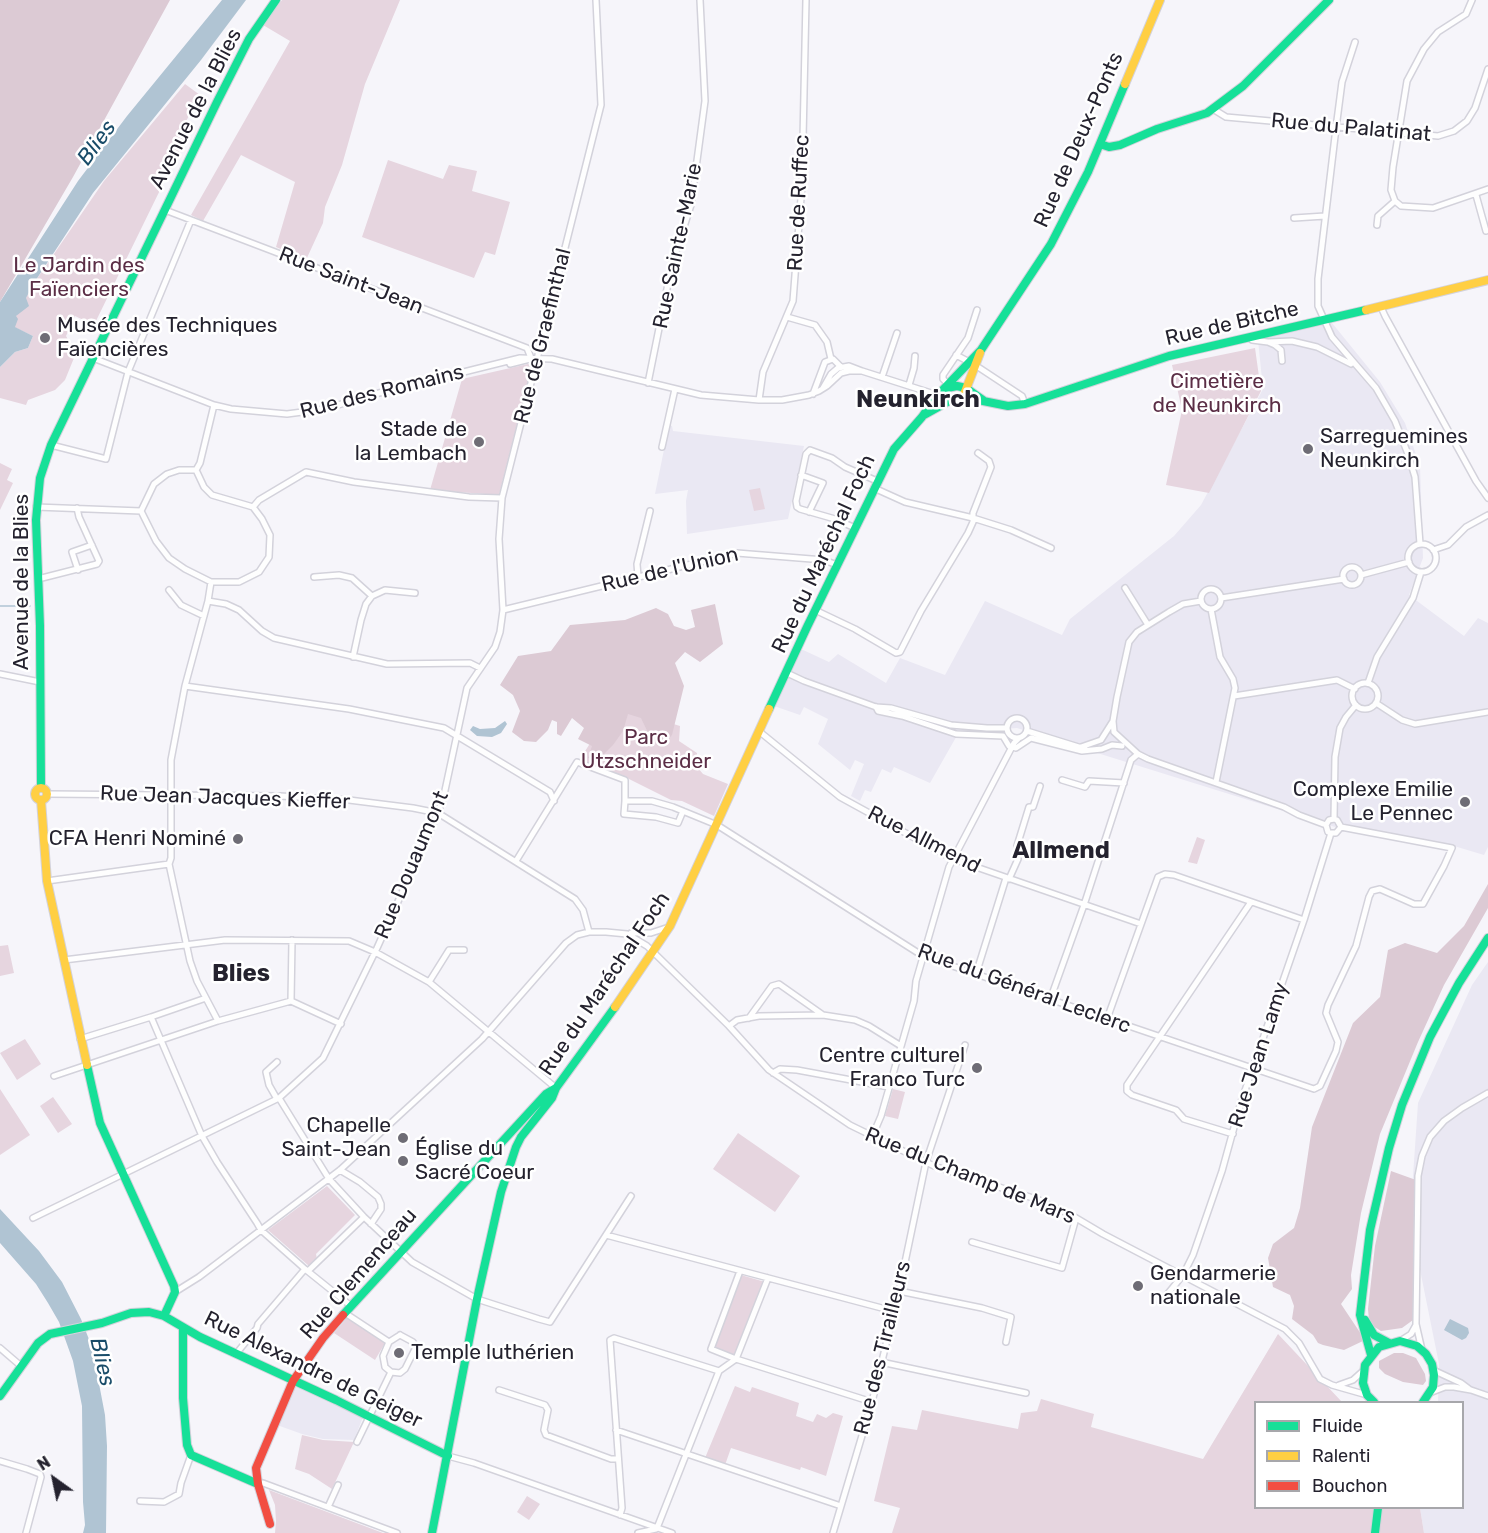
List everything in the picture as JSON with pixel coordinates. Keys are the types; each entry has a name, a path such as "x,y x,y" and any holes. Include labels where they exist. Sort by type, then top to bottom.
{"main road":[{"name":"Avenue de la Blies","path":"175,1292 172,1280 100,1123 47,881 45,797 38,799 35,794 36,790 41,787 36,507 40,478 51,445 249,39 276,0"},
{"name":"Rue de Deux-Ponts","path":"955,385 1001,322 1057,235 1100,144 1160,0"},
{"path":"1100,144 1109,147 1119,145 1157,129 1203,115 1213,109 1243,86 1329,0"},
{"name":"Rue de Bitche","path":"963,397 1008,405 1025,404 1169,356 1324,321 1488,280"},
{"name":"Rue de Deux-Ponts","path":"955,385 972,364"},
{"path":"955,385 963,397"},
{"path":"955,385 986,402"},
{"name":"Rue du Maréchal Foch","path":"556,1088 600,1029 670,926 815,610 894,449 935,398 955,385"},
{"name":"Rue du Maréchal Foch","path":"922,417 942,404 963,397"},
{"path":"1371,1354 1359,1315 1375,1205 1389,1148 1402,1105 1420,1061 1445,1008 1488,938"},
{"name":"Rue Clemenceau","path":"270,1529 256,1471 263,1449 293,1381 323,1338 351,1306 514,1127 528,1119 546,1094 556,1088"},
{"path":"432,1533 477,1299 507,1168 524,1133 528,1119"},
{"path":"514,1127 520,1128 524,1133"},
{"path":"0,1396 38,1343 50,1334 142,1312 164,1316 175,1292"},
{"path":"1362,1305 1365,1321 1370,1331 1389,1343"},
{"name":"Rue Alexandre de Geiger","path":"164,1316 183,1332 236,1354 442,1451 448,1456"},
{"path":"183,1332 186,1433 191,1455 260,1483"},
{"path":"1373,1401 1367,1395 1363,1383 1363,1371 1371,1354 1379,1347 1400,1341 1422,1350 1429,1359 1434,1381 1431,1392 1424,1401"},
{"name":"Rue Clemenceau","path":"260,1483 263,1449"},
{"path":"238,1475 247,1475 256,1471"},
{"path":"1375,1533 1378,1509"}],"street":[{"name":"Rue de Graefinthal","path":"480,668 495,647 500,632 503,609 499,539 502,498 601,105 596,0"},
{"name":"Rue Sainte-Marie","path":"648,383 672,264 691,206 696,171 705,101 700,0"},
{"name":"Rue de Ruffec","path":"759,400 763,372 793,301 802,185 806,0"},
{"path":"1472,0 1466,14 1438,32 1424,49 1407,81 1391,190 1395,201 1401,206 1433,208 1488,189"},
{"path":"1355,42 1342,82 1316,292 1318,306 1332,337 1376,388 1395,421 1415,477 1420,543"},
{"name":"Rue du Palatinat","path":"1213,109 1226,117 1438,136 1454,131 1467,121 1475,108 1488,69"},
{"path":"1476,195 1486,231"},
{"path":"1377,225 1378,216 1395,201"},
{"name":"Rue Saint-Jean","path":"165,210 527,348 531,358"},
{"path":"1294,218 1325,216"},
{"path":"51,445 106,459 128,372 190,220"},
{"path":"1381,307 1476,482 1488,498"},
{"path":"955,385 943,379 943,375 968,338 977,310"},
{"path":"787,317 814,325 826,342 831,359 841,367 849,366 931,393 942,404"},
{"path":"882,377 897,333"},
{"path":"1245,339 1268,342 1292,341 1317,347 1356,366"},
{"path":"1268,342 1281,350 1282,361"},
{"path":"956,355 1022,396 1025,404"},
{"path":"909,385 915,356"},
{"name":"Rue des Romains","path":"93,358 214,405 272,414 303,414 520,358 552,359 701,395 759,400 782,400 813,394 845,372 862,371"},
{"path":"813,394 822,367 831,359"},
{"name":"Rue des Romains","path":"823,388 831,374 841,367"},
{"path":"662,447 675,389"},
{"path":"196,470 200,463 214,405"},
{"path":"855,528 835,519 800,509 796,505 806,454 810,450 832,458 905,502 973,518 1011,530 1051,548"},
{"path":"815,610 855,629 896,653 900,652 921,611 969,533 973,513 991,467 989,461 978,453"},
{"path":"141,511 154,484 167,474 178,470 196,470"},
{"path":"141,511 156,541 170,558 185,570 211,582 239,582 259,572 269,557 270,535 262,519 253,507 212,495 204,487 196,470"},
{"path":"253,507 259,500 306,472 354,482 469,498 502,498"},
{"path":"801,475 823,483 809,512"},
{"path":"36,507 141,511"},
{"path":"39,579 78,570 97,564 99,561 77,508"},
{"path":"638,576 637,564 650,512"},
{"path":"1433,550 1448,545 1466,527 1488,515"},
{"path":"1420,543 1427,544 1433,550 1436,558 1433,567 1421,572 1412,568 1409,562 1411,550 1420,543"},
{"path":"78,570 72,552 92,545"},
{"name":"Rue de l'Union","path":"503,609 743,552 824,560 837,565"},
{"path":"1361,575 1409,562"},
{"path":"1351,567 1357,568 1361,575 1359,582 1354,584 1349,584 1344,579 1345,571 1351,567"},
{"path":"1368,683 1377,657 1413,598 1421,572"},
{"path":"314,577 339,575 352,578 372,596"},
{"path":"1221,598 1344,579"},
{"path":"211,582 185,686 171,760 171,858 169,864 185,944 197,981 218,1021"},
{"path":"1125,588 1148,625"},
{"path":"1209,589 1218,592 1221,598 1218,606 1212,609 1206,608 1201,601 1202,594 1209,589"},
{"path":"169,590 180,605 204,616"},
{"path":"353,657 361,620 366,604 372,596 385,590 414,593"},
{"path":"208,601 226,604 240,610 262,631 274,638 387,664 470,663 480,668"},
{"path":"1079,747 1094,743 1106,735 1113,722 1129,642 1137,632 1183,604 1201,601"},
{"path":"1212,609 1220,657 1233,679 1234,696 1216,782"},
{"name":"Rue Douaumont","path":"33,1218 278,1099 323,1058 375,952 438,813 467,688 480,668"},
{"path":"787,673 876,706 951,725 1006,728"},
{"path":"0,674 40,682"},
{"path":"1234,696 1337,680 1355,688"},
{"path":"1368,683 1378,692 1376,703 1367,709 1356,705 1352,696 1359,684 1368,683"},
{"path":"185,686 349,709 444,728 550,792 554,801"},
{"path":"1376,703 1402,720 1415,724 1488,712"},
{"path":"1334,819 1335,757 1340,728 1356,705"},
{"path":"876,706 878,711 956,734 1003,736 1009,746 1016,748 1034,738 1082,751 1102,749 1112,745 1122,746"},
{"path":"872,1137 881,1116 914,1001 916,981 952,859 1012,746 1027,731 1026,724 1019,718 1010,720 1006,728"},
{"path":"1113,722 1117,737 1137,754 1284,807 1326,825"},
{"path":"1006,728 1011,737 1018,739"},
{"path":"1027,731 1089,749 1099,747 1117,737"},
{"name":"Rue Allmend","path":"760,732 840,797 952,859 1141,924"},
{"path":"1106,735 1117,737"},
{"path":"1050,1000 1084,905 1131,760 1137,754"},
{"path":"516,861 577,762 625,780 624,814 656,817 678,823 683,811"},
{"path":"1062,780 1085,787 1089,781 1124,783"},
{"path":"976,974 1008,879 1018,859 1017,846 1029,807 1033,807 1040,786"},
{"name":"Rue Jean Jacques Kieffer","path":"45,797 280,795 349,800 438,813"},
{"name":"Rue du Général Leclerc","path":"625,801 652,801 717,825 923,956 1314,1089 1320,1086 1336,1051 1338,1042 1326,1013 1356,946 1372,891 1380,889 1414,904 1423,904 1452,848 1341,826"},
{"path":"438,813 575,899 583,910 589,932"},
{"path":"1334,819 1341,826 1336,833 1328,832 1326,825 1329,820 1334,819"},
{"name":"Rue Jean Lamy","path":"1161,1302 1183,1275 1193,1255 1233,1134 1240,1102 1304,920 1331,833"},
{"path":"47,881 169,864"},
{"path":"1107,1019 1158,877 1165,874 1174,875 1304,920"},
{"path":"1233,1134 1184,1119 1176,1110 1132,1095 1127,1091 1127,1085 1251,902"},
{"path":"175,1292 199,1277 340,1170 489,1032 566,943 577,935 589,932 651,933 670,926"},
{"name":"Rue du Champ de Mars","path":"627,934 653,951 773,1073 850,1125 926,1162 1039,1200 1076,1218 1285,1329 1299,1343 1320,1379 1367,1395"},
{"path":"64,960 225,940 349,941 375,952 429,982 556,1088"},
{"path":"291,1001 292,940"},
{"path":"429,982 449,950 464,950"},
{"path":"748,1019 772,986 779,984 823,1016"},
{"path":"81,1039 206,998"},
{"path":"54,1076 218,1021 291,1001 340,1024"},
{"path":"729,1026 737,1020 759,1016 787,1014 823,1016 855,1020 869,1026 900,1046"},
{"path":"151,1017 202,1136 261,1230 351,1306"},
{"name":"Rue des Tirailleurs","path":"834,1533 872,1402 899,1291 926,1162 965,1045"},
{"path":"277,1062 266,1072 269,1085 329,1179 364,1217 412,1262 477,1299 550,1322 631,1196"},
{"path":"773,1073 780,1069 797,1070 889,1087"},
{"path":"1422,1350 1416,1324 1418,1176 1422,1156 1430,1137 1444,1121 1488,1093"},
{"path":"340,1170 360,1182 378,1197 381,1209 371,1224"},
{"path":"236,1354 258,1324 306,1270 364,1217"},
{"path":"972,1242 1062,1268 1076,1218"},
{"path":"606,1235 893,1311"},
{"path":"740,1271 711,1349 872,1402"},
{"path":"657,1528 719,1371 736,1359 768,1278"},
{"path":"899,1291 982,1308 1011,1317 1006,1342"},
{"path":"345,1313 389,1342"},
{"path":"1400,1341 1411,1334 1416,1324"},
{"path":"400,1335 413,1342 416,1347 405,1369 400,1373 391,1372 386,1367 383,1356 389,1342 400,1335"},
{"path":"620,1515 622,1508 610,1340 614,1338 719,1371"},
{"path":"0,1348 21,1366"},
{"path":"881,1362 1026,1393"},
{"path":"1433,1370 1471,1390"},
{"path":"1337,1386 1353,1380 1363,1371"},
{"path":"357,1443 391,1372"},
{"path":"1431,1392 1445,1387 1471,1390 1488,1396"},
{"path":"499,1390 545,1405 548,1410 544,1430 546,1435 611,1459 618,1459"},
{"path":"616,1430 841,1506"},
{"path":"140,1501 164,1502 179,1494 191,1455"},
{"path":"448,1456 474,1463 672,1533"},
{"path":"0,1461 40,1474 26,1533"},
{"path":"260,1483 397,1533"},
{"path":"328,1508 338,1485"},
{"path":"638,1533 657,1528"}],"shaded area":[{"path":"0,0 170,0 73,177 0,302"},
{"path":"1328,318 1380,382 1405,423 1420,466 1423,558 1409,595 1464,636 1478,618 1488,623 1488,847 1484,855 1454,846 1335,827 1017,728 959,732 930,783 894,767 891,773 882,769 871,792 865,790 860,801 851,796 864,764 855,760 850,770 818,744 828,719 804,707 800,715 774,706 801,649 829,662 838,654 886,683 900,658 945,675 985,601 1062,635 1070,619 1174,536 1201,505 1263,389 1258,340"},
{"path":"669,425 672,426 673,431 804,446 788,519 687,534 688,490 655,494"},
{"path":"715,604 723,644 700,662 685,652 675,663 684,686 672,735 663,745 651,739 641,718 628,714 623,731 597,761 588,758 592,746 578,739 584,728 572,718 561,736 557,734 557,722 552,720 548,730 536,742 524,741 512,732 520,711 513,695 500,685 518,656 551,651 570,625 625,620 656,608 668,614 674,626 686,630 695,627 691,610"},
{"path":"1488,884 1488,908 1444,985 1380,1134 1361,1213 1351,1275 1352,1289 1341,1304 1365,1340 1344,1350 1323,1345 1292,1319 1294,1306 1290,1295 1273,1287 1268,1258 1273,1244 1294,1228 1300,1208 1312,1127 1353,1023 1380,997 1388,950 1405,943 1437,953 1464,926"},
{"path":"1488,962 1488,1533 1424,1533 1420,1509 1464,1509 1464,1401 1438,1401 1439,1364 1410,1220 1418,1103 1472,985"},
{"path":"1391,1171 1416,1180 1414,1314 1413,1320 1402,1328 1381,1331 1369,1320 1368,1309 1375,1246"},
{"path":"1394,1353 1403,1353 1416,1358 1425,1374 1426,1381 1423,1385 1403,1382 1385,1374 1379,1368 1379,1361"},
{"path":"296,1385 363,1417 354,1440 323,1439 277,1425"}],"green space":[{"path":"282,0 400,0 365,84 342,165 325,207 323,223 306,260 276,247 295,182 241,155 203,221 191,215 290,41 263,25"},
{"name":"Le Jardin des Faïenciers","path":"185,84 200,95 183,127 186,137 94,325 75,316 66,336 76,353 65,380 55,390 28,400 26,405 0,398 0,367 15,352 28,348 33,336 14,327 16,316 34,283 104,181"},
{"path":"388,160 443,179 449,165 477,171 472,191 510,202 495,255 485,252 474,278 362,237"},
{"name":"Cimetière de Neunkirch","path":"1255,348 1261,391 1209,493 1166,485 1182,410 1172,365"},
{"path":"532,365 499,495 430,490 462,379"},
{"path":"0,463 12,469 7,480 13,483 0,510"},
{"path":"760,488 765,509 754,511 749,490"},
{"name":"Parc Utzschneider","path":"614,706 680,726 679,741 697,753 698,768 703,774 728,784 714,816 682,801 671,800 621,775 580,759"},
{"path":"1197,837 1205,840 1197,864 1188,862"},
{"path":"8,945 14,973 0,976 0,946"},
{"path":"25,1039 41,1064 17,1080 0,1053"},
{"path":"0,1089 30,1135 0,1155"},
{"path":"893,1089 905,1092 898,1119 885,1116"},
{"path":"53,1097 72,1124 58,1133 40,1106"},
{"path":"738,1133 800,1176 775,1212 713,1169"},
{"path":"327,1186 355,1215 316,1254 317,1259 309,1266 268,1230"},
{"path":"741,1275 765,1282 738,1356 714,1348"},
{"path":"347,1318 385,1343 375,1360 334,1333"},
{"path":"1278,1334 1341,1401 1254,1401 1254,1509 1420,1509 1424,1533 892,1533 900,1508 874,1501 892,1426 917,1430 922,1410 1018,1429 1021,1413 1037,1411 1041,1399 1094,1414 1091,1427 1203,1459"},
{"path":"735,1386 750,1392 752,1387 799,1403 796,1416 813,1422 817,1414 826,1418 833,1413 843,1416 826,1476 731,1448 725,1465 705,1458"},
{"path":"302,1435 323,1440 354,1442 332,1489 309,1474 295,1469"},
{"path":"269,1490 383,1533 275,1533 275,1505"},
{"path":"527,1496 540,1504 529,1520 517,1512"}],"water":[{"path":"222,0 246,0 201,60 93,193 34,283 26,298 29,306 16,316 18,319 15,327 33,336 28,348 15,352 0,367 0,302 78,181 127,116"},
{"path":"505,721 507,724 501,733 492,737 477,736 470,730 473,726 480,729 495,728"},
{"path":"0,1209 39,1251 62,1282 92,1347 105,1415 106,1533 83,1533 85,1525 82,1406 73,1361 59,1322 48,1303 36,1284 0,1243"},
{"path":"1450,1319 1468,1328 1469,1333 1466,1338 1462,1340 1444,1330"}],"waterway":[{"path":"0,606 30,606"}],"traffic: fast":[{"path":"41,787 40,626 36,520 40,478 51,445 217,102 249,39 276,0"},
{"path":"1100,144 1109,147 1120,145 1157,129 1207,113 1243,86 1329,0"},
{"path":"769,709 894,449 935,398 981,350 1051,244 1088,172 1125,84"},
{"path":"924,415 951,400 963,397 1008,406 1025,404 1169,356 1366,310"},
{"path":"947,388 957,386 966,388 983,400"},
{"path":"1371,1355 1360,1315 1370,1230 1389,1148 1402,1105 1430,1037 1459,983 1488,938"},
{"path":"432,1533 477,1299 501,1192 516,1147 615,1007"},
{"path":"87,1065 100,1123 174,1286 175,1292 164,1316"},
{"path":"343,1315 546,1094 556,1088"},
{"path":"0,1396 38,1343 50,1334 102,1323 131,1313 149,1312 164,1316 200,1337 336,1400 448,1456"},
{"path":"1365,1320 1374,1335 1389,1343"},
{"path":"183,1328 183,1398 187,1445 191,1455 258,1484"},
{"path":"1373,1401 1367,1395 1363,1383 1365,1365 1379,1347 1400,1341 1417,1346 1432,1364 1433,1387 1424,1401"},
{"path":"1375,1533 1378,1509"}],"traffic: slow":[{"path":"1125,84 1160,0"},
{"path":"1366,310 1488,280"},
{"path":"963,397 980,353"},
{"path":"615,1007 670,926 769,709"},
{"path":"43,788 46,789 47,794 46,799 39,800 36,799 35,792 36,789 43,788"},
{"path":"41,800 47,881 87,1065"}],"traffic: jam":[{"path":"270,1524 258,1484 256,1468 293,1381 323,1338 343,1315"}],"place":[{"name":"Musée des Techniques Faïencières","path":"45,338"},
{"name":"Stade de la Lembach","path":"479,442"},
{"name":"Sarreguemines Neunkirch","path":"1308,449"},
{"name":"Complexe Emilie Le Pennec","path":"1465,802"},
{"name":"CFA Henri Nominé","path":"238,839"},
{"name":"Centre culturel Franco Turc","path":"977,1068"},
{"name":"Chapelle Saint-Jean","path":"403,1138"},
{"name":"Église du Sacré Coeur","path":"403,1161"},
{"name":"Gendarmerie nationale","path":"1138,1286"},
{"name":"Temple luthérien","path":"399,1353"}],"district":[{"name":"Neunkirch","path":"918,400"},
{"name":"Allmend","path":"1061,851"},
{"name":"Blies","path":"241,974"}]}
